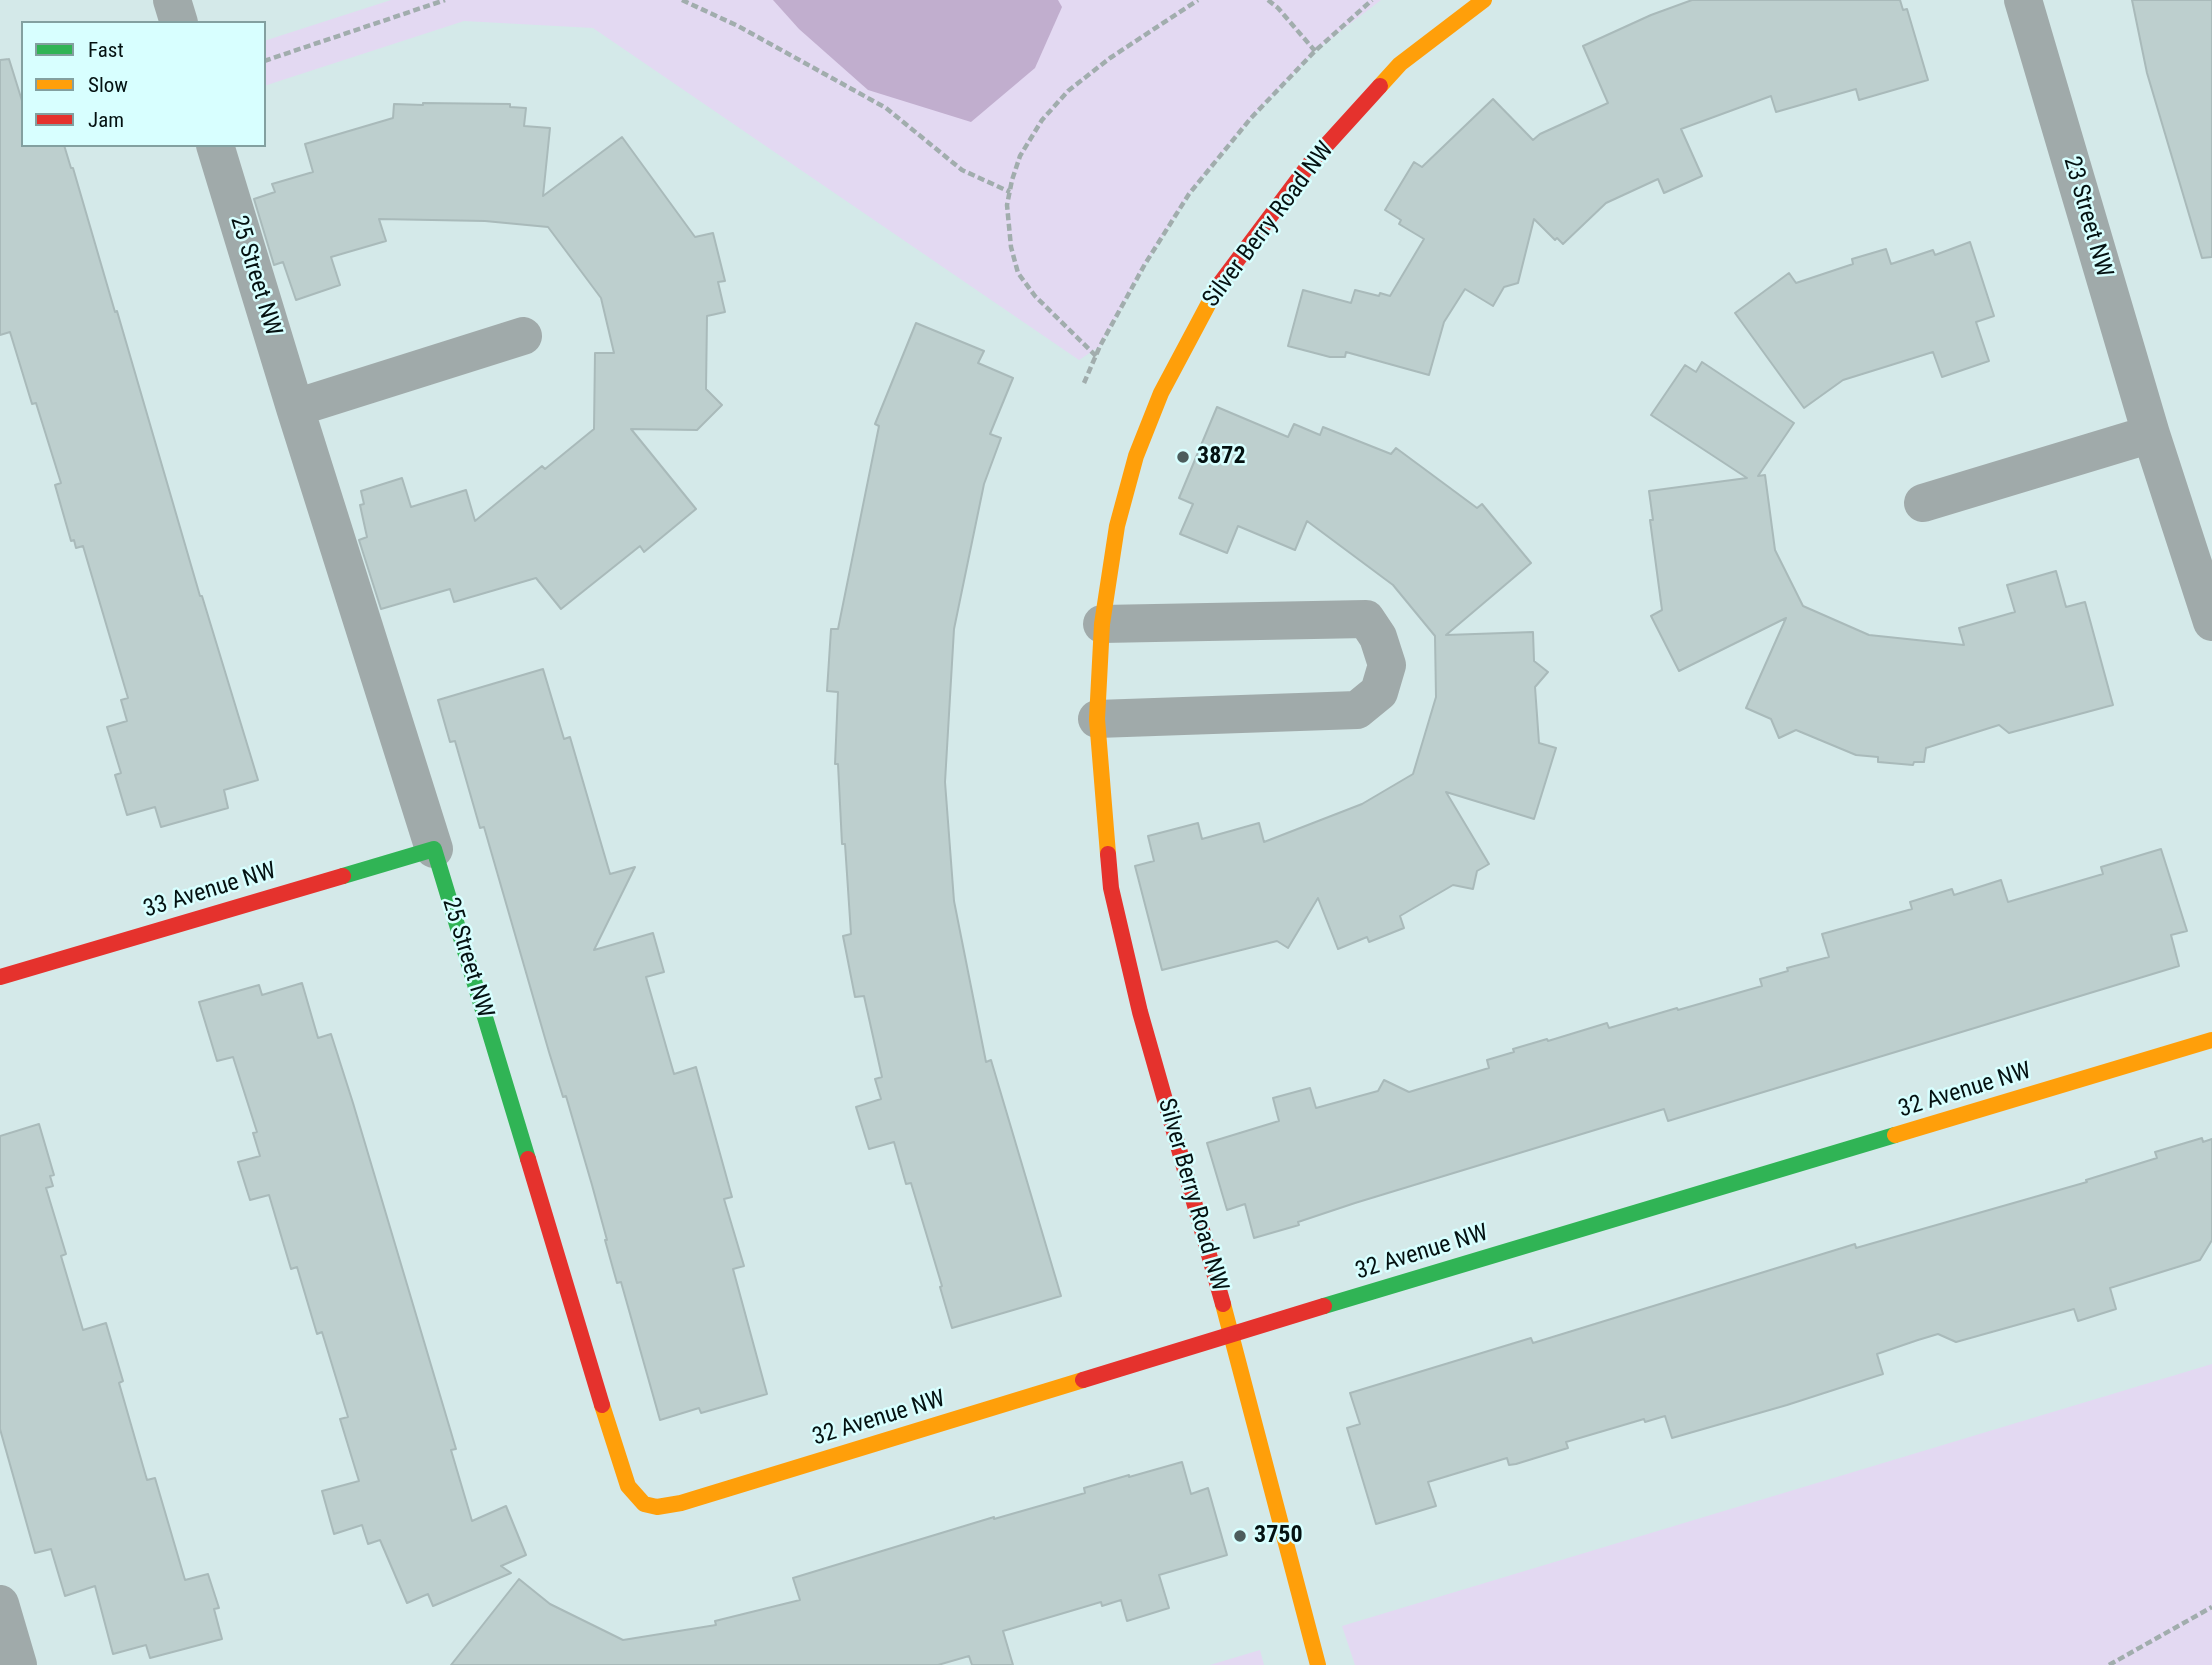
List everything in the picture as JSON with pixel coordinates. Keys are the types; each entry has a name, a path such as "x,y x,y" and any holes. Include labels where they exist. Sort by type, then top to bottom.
{"street":[{"path":"172,0 178,21"},
{"name":"Silver Berry Road NW","path":"1318,1665 1232,1334 1140,1012 1111,888 1097,719 1102,624 1117,526 1136,456 1161,393 1218,285 1311,162 1399,64 1484,0"},
{"name":"23 Street NW","path":"2023,0 2151,434 2212,622"},
{"name":"25 Street NW","path":"216,147 434,849 619,1460 628,1486 644,1504"},
{"path":"295,408 523,336"},
{"path":"1923,503 2151,434"},
{"path":"1097,719 1357,710 1379,692 1387,665 1378,637 1366,619 1102,624"},
{"name":"33 Avenue NW","path":"0,977 434,849"},
{"name":"32 Avenue NW","path":"644,1504 657,1507 681,1503 1232,1334 2212,1040"},
{"path":"0,1604 18,1665"}],"path":[{"path":"266,60 445,0"},
{"path":"682,0 738,26 886,108 962,170 1010,192"},
{"path":"1096,356 1040,301 1018,273 1010,247 1007,205 1020,156 1042,120 1068,91 1110,58 1198,0"},
{"path":"1268,0 1315,51"},
{"path":"1084,383 1145,264 1189,194 1251,118 1315,51 1373,0"},
{"path":"2109,1665 2212,1607"}],"shaded area":[{"path":"391,0 1381,0 1315,51 1251,118 1189,194 1145,264 1100,346 1079,360 593,28 464,21 266,85 266,40"},
{"path":"773,0 1058,0 1062,7 1035,68 971,122 868,90 799,29"},
{"path":"2212,1364 2212,1665 1355,1665 1342,1626"},
{"path":"1260,1650 1264,1665 1210,1665"}],"building":[{"path":"1692,0 1900,0 1903,10 1907,9 1928,80 1859,100 1856,89 1776,112 1771,96 1681,129 1702,176 1664,193 1658,179 1606,203 1563,244 1557,238 1555,240 1534,219 1518,283 1504,287 1493,306 1465,289 1444,322 1429,375 1346,352 1345,357 1330,357 1288,346 1303,290 1351,303 1355,290 1390,296 1424,239 1399,224 1401,220 1385,210 1414,162 1422,167 1493,99 1533,140 1540,134 1608,103 1583,46 1651,15"},
{"path":"2132,0 2212,0 2212,257 2202,258 2147,73"},
{"path":"9,59 21,98 21,147 65,147 73,168 200,596 258,780 224,790 228,808 161,827 155,807 127,815 115,775 121,773 107,727 127,721 121,700 128,698 83,546 76,548 74,540 71,541 55,485 61,483 36,403 32,404 10,332 0,335 0,60"},
{"path":"394,104 510,104 510,107 526,108 524,126 550,128 543,196 622,137 695,237 713,233 725,281 718,282 725,312 707,316 706,389 722,405 697,430 631,429 696,509 644,552 640,546 561,609 536,578 454,602 450,589 381,609 359,540 367,537 360,505 364,504 361,491 402,478 411,507 466,490 475,521 542,466 545,469 594,429 595,353 614,353 601,298 548,227 485,221 379,219 386,241 331,257 340,285 296,300 283,262 274,265 254,199 275,192 272,184 313,172 305,144 393,118"},
{"path":"1970,242 1994,316 1976,322 1989,361 1942,377 1933,352 1843,380 1804,408 1735,313 1789,273 1796,283 1853,264 1852,259 1886,249 1891,264 1933,250 1935,255"},
{"path":"916,323 984,351 978,363 1013,378 990,434 1001,438 984,484 954,629 945,782 954,901 986,1062 991,1060 1061,1296 952,1328 911,1183 906,1184 894,1142 869,1149 856,1107 881,1099 875,1079 882,1077 864,996 855,997 843,936 851,934 845,844 842,844 838,764 835,764 838,692 827,691 831,629 838,629 879,426 875,424"},
{"path":"1702,362 1794,423 1758,476 1765,475 1775,550 1803,606 1869,635 1964,645 1959,628 2015,612 2007,585 2056,571 2066,607 2085,602 2113,705 2009,733 1999,725 1926,748 1924,762 1914,762 1913,765 1878,762 1878,757 1856,755 1796,730 1779,738 1771,719 1746,708 1786,618 1679,671 1651,616 1662,610 1650,520 1653,520 1649,491 1747,478 1651,415 1685,365 1696,372"},
{"path":"1217,407 1288,437 1294,424 1320,435 1323,427 1391,454 1396,448 1477,508 1482,504 1531,563 1446,635 1533,632 1534,661 1548,672 1535,687 1539,743 1556,748 1534,819 1446,792 1489,864 1477,871 1473,889 1453,885 1400,916 1404,928 1369,942 1367,937 1338,949 1318,898 1288,948 1277,941 1162,970 1135,866 1154,861 1148,836 1198,823 1202,839 1259,823 1264,842 1362,804 1413,774 1436,697 1435,636 1393,585 1307,521 1295,550 1238,526 1227,553 1180,534 1193,504 1179,498"},
{"path":"543,669 564,739 570,737 610,874 635,867 594,950 653,933 664,972 646,977 674,1074 696,1067 732,1197 724,1199 744,1266 733,1269 767,1394 701,1413 699,1408 660,1420 621,1282 617,1283 592,1185 566,1096 563,1097 549,1052 484,827 480,828 455,741 450,742 438,700"},
{"path":"2161,849 2187,931 2171,935 2179,966 1668,1121 1664,1109 1355,1203 1298,1222 1299,1225 1254,1238 1245,1204 1227,1210 1207,1143 1279,1121 1273,1098 1310,1088 1316,1108 1378,1091 1384,1080 1409,1092 1489,1068 1487,1060 1514,1052 1513,1049 1607,1023 1609,1028 1762,986 1760,979 1788,971 1787,968 1829,957 1822,934 1912,909 1910,902 1952,889 1954,895 2001,880 2008,902 2103,874 2101,867"},
{"path":"302,983 318,1038 331,1034 353,1103 456,1449 451,1450 472,1521 506,1506 526,1555 501,1566 511,1573 433,1606 428,1594 407,1603 380,1540 368,1544 362,1525 334,1534 322,1491 359,1481 340,1419 348,1417 322,1332 317,1334 297,1267 291,1269 269,1195 250,1200 238,1162 260,1156 253,1133 257,1132 233,1057 217,1061 199,1002 259,985 262,995"},
{"path":"39,1124 54,1175 50,1176 53,1186 46,1188 66,1254 61,1256 83,1330 106,1323 123,1381 119,1383 147,1480 155,1478 185,1580 208,1574 219,1608 214,1609 222,1639 150,1658 146,1645 113,1654 95,1586 65,1596 51,1549 35,1553 0,1429 0,1136"},
{"path":"2202,1138 2203,1142 2212,1139 2212,1240 2200,1260 2110,1288 2116,1309 2078,1321 2074,1309 1956,1342 1938,1334 1877,1354 1883,1374 1672,1438 1665,1416 1645,1422 1644,1419 1566,1442 1568,1448 1516,1464 1509,1465 1507,1458 1428,1482 1436,1506 1376,1524 1347,1428 1360,1424 1350,1393 1531,1338 1533,1343 1855,1244 1856,1248 2087,1182 2086,1180 2157,1158 2155,1152"},
{"path":"1182,1462 1191,1494 1208,1488 1227,1555 1159,1575 1169,1608 1127,1621 1121,1600 1102,1606 1101,1602 1003,1631 1013,1665 972,1665 969,1656 938,1665 451,1665 519,1579 550,1604 623,1640 716,1625 715,1621 800,1600 793,1578 994,1517 1085,1493 1084,1488"}],"traffic: fast":[{"path":"343,876 434,849 528,1159"},
{"path":"1324,1306 1895,1135"}],"traffic: slow":[{"path":"1380,86 1400,64 1484,0"},
{"path":"1108,854 1097,719 1102,624 1117,526 1136,456 1161,393 1218,286"},
{"path":"1895,1135 2212,1040"},
{"path":"1223,1304 1318,1665"},
{"path":"602,1405 628,1486 644,1504 657,1507 681,1503 1083,1380"}],"traffic: jam":[{"path":"1218,286 1311,162 1380,86"},
{"path":"1108,854 1111,888 1140,1012 1223,1304"},
{"path":"0,977 343,876"},
{"path":"528,1159 602,1405"},
{"path":"1083,1380 1324,1306"}],"place":[{"name":"3872","path":"1183,457"},
{"name":"3750","path":"1240,1536"}]}
